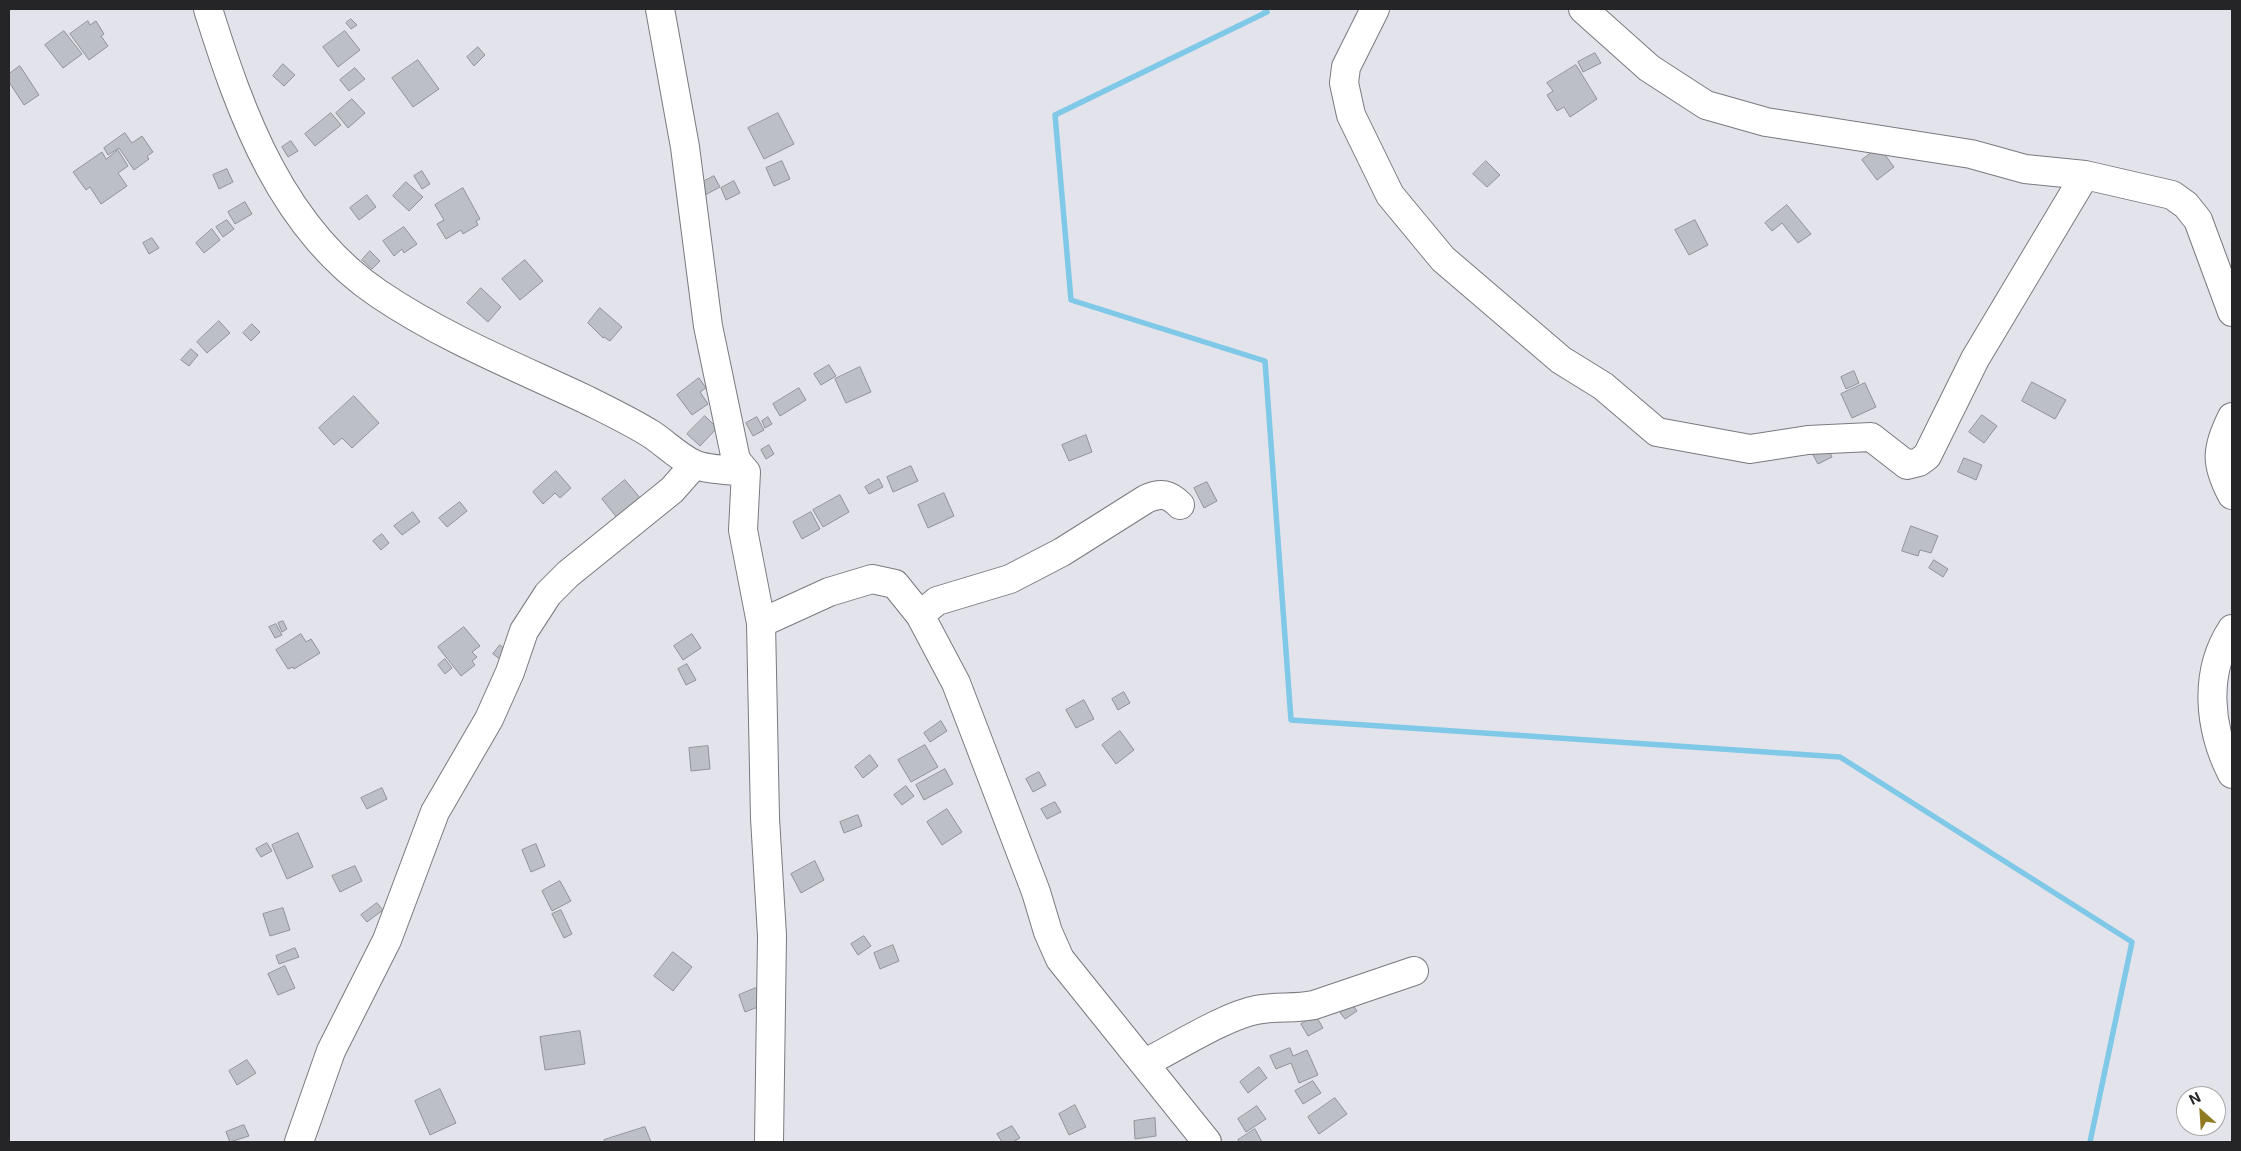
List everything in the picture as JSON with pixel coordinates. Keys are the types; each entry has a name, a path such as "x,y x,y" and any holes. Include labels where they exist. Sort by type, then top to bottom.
{"street":[{"path":"208,9 243,116 269,170 314,234 341,263 378,294 461,342 606,410 651,434 694,464 746,472"},
{"path":"660,9 684,147 708,326 736,460 746,472 744,530 761,623 766,818 772,936 769,1142"},
{"path":"1375,9 1346,68 1344,84 1351,115 1390,195 1443,259 1561,360 1603,386 1657,432 1750,449 1808,440 1871,437 1906,465 1919,462 1926,456 1975,359 2085,175"},
{"path":"1583,9 1649,68 1706,105 1766,122 1971,154 2025,170 2085,175 2172,195 2186,205 2198,220 2232,312"},
{"path":"2232,417 2218,451 2225,478 2232,495"},
{"path":"299,1142 331,1051 387,940 435,812 489,719 510,672 524,631 555,587 672,490 694,464"},
{"path":"920,615 936,601 1010,579 1062,552 1146,499 1158,494 1172,497 1180,505"},
{"path":"761,623 830,592 872,580 895,584 920,615 956,682 1036,892 1048,932 1060,959 1207,1142"},
{"path":"2232,629 2217,657 2213,694 2214,724 2224,758 2232,774"},
{"path":"1145,1063 1242,1014 1264,1009 1299,1008 1314,1005 1414,971"}],"building":[{"path":"351,19 357,25 351,29 346,23"},
{"path":"88,21 90,25 96,21 104,34 101,36 108,46 89,60 70,34"},
{"path":"64,31 82,54 63,68 45,45"},
{"path":"345,31 360,50 338,67 323,47"},
{"path":"478,47 485,55 474,66 467,57"},
{"path":"1595,53 1601,63 1583,72 1578,62"},
{"path":"418,60 439,89 413,107 392,78"},
{"path":"283,64 295,75 284,86 273,76"},
{"path":"1576,65 1597,99 1570,117 1564,107 1557,111 1547,95 1553,91 1547,83"},
{"path":"20,66 39,95 24,105 9,82 9,74"},
{"path":"355,68 365,79 349,91 340,80"},
{"path":"352,99 365,113 348,128 336,113"},
{"path":"331,113 341,125 315,146 305,134"},
{"path":"778,113 794,144 764,159 748,128"},
{"path":"125,133 132,143 142,136 153,152 147,156 149,159 134,170 119,148 108,155 104,148"},
{"path":"291,141 298,151 288,157 282,147"},
{"path":"1879,147 1894,167 1877,180 1862,160"},
{"path":"118,150 128,166 118,173 127,186 101,204 90,187 86,190 73,172 102,152 106,159"},
{"path":"782,161 790,179 774,186 766,168"},
{"path":"1486,161 1500,175 1487,187 1473,174"},
{"path":"227,169 233,182 219,189 213,175"},
{"path":"422,171 430,184 422,189 414,176"},
{"path":"714,176 720,187 705,195 699,184"},
{"path":"734,181 740,193 726,200 721,188"},
{"path":"406,182 423,197 409,211 393,196"},
{"path":"463,188 480,219 476,221 478,225 463,234 461,230 446,239 437,224 444,220 435,205"},
{"path":"367,195 376,207 359,220 350,208"},
{"path":"245,202 252,214 235,224 228,212"},
{"path":"1787,205 1811,234 1798,243 1782,223 1772,231 1765,223"},
{"path":"227,220 234,229 223,237 216,227"},
{"path":"1695,220 1708,245 1689,255 1675,230"},
{"path":"404,227 417,244 404,253 402,249 394,256 383,241"},
{"path":"212,229 220,240 204,253 196,243"},
{"path":"152,238 159,248 149,254 143,243"},
{"path":"370,251 380,261 372,269 362,260"},
{"path":"525,260 543,281 520,300 502,279"},
{"path":"481,288 501,307 488,322 467,303"},
{"path":"600,308 622,327 610,341 603,338 588,323"},
{"path":"219,321 230,333 207,353 197,342"},
{"path":"252,324 260,332 251,341 243,333"},
{"path":"191,349 198,355 189,366 181,360"},
{"path":"829,365 836,376 821,385 814,374"},
{"path":"860,367 871,392 846,403 835,379"},
{"path":"1854,371 1859,383 1846,389 1841,377"},
{"path":"699,378 706,388 700,392 708,404 692,415 677,395"},
{"path":"2032,382 2066,400 2055,419 2022,401"},
{"path":"1865,383 1876,407 1852,418 1841,394"},
{"path":"799,388 806,400 780,416 773,404"},
{"path":"354,396 379,423 352,448 342,438 334,445 319,428"},
{"path":"1982,415 1997,426 1984,443 1969,432"},
{"path":"705,416 717,428 700,446 687,434"},
{"path":"757,417 764,430 753,436 746,423"},
{"path":"768,417 772,424 765,428 762,421"},
{"path":"1086,435 1092,452 1069,461 1062,445"},
{"path":"769,445 774,454 766,459 761,450"},
{"path":"1827,446 1832,457 1818,464 1812,453"},
{"path":"1964,458 1982,465 1976,480 1958,472"},
{"path":"911,466 918,481 893,492 887,477"},
{"path":"556,471 571,488 560,498 555,493 543,504 533,492"},
{"path":"879,479 883,487 869,494 865,487"},
{"path":"625,480 641,499 618,519 602,499"},
{"path":"1207,482 1217,501 1204,508 1194,488"},
{"path":"944,493 954,516 928,528 918,505"},
{"path":"840,495 849,512 823,527 813,510"},
{"path":"460,502 467,511 447,527 439,518"},
{"path":"413,512 420,522 402,535 394,526"},
{"path":"811,512 820,529 802,539 793,522"},
{"path":"1911,526 1938,536 1931,553 1920,550 1918,556 1902,551"},
{"path":"382,534 389,543 381,550 373,541"},
{"path":"1934,560 1948,569 1943,577 1929,568"},
{"path":"283,621 287,629 282,632 278,623"},
{"path":"276,624 282,635 275,638 269,627"},
{"path":"464,627 480,646 472,652 477,657 472,661 475,665 461,676 438,647"},
{"path":"301,634 306,642 311,639 320,653 294,669 293,667 288,669 276,650"},
{"path":"692,634 701,648 683,660 674,646"},
{"path":"500,645 512,655 505,663 493,654"},
{"path":"445,659 452,668 445,674 438,665"},
{"path":"687,664 696,680 686,685 678,669"},
{"path":"1124,692 1130,703 1118,710 1112,699"},
{"path":"1084,700 1094,719 1076,728 1066,710"},
{"path":"941,721 947,731 930,742 924,733"},
{"path":"1120,731 1134,750 1116,764 1102,745"},
{"path":"925,745 938,767 911,782 898,760"},
{"path":"708,746 710,769 691,771 689,748"},
{"path":"870,755 878,766 863,778 855,767"},
{"path":"945,769 953,784 924,800 916,785"},
{"path":"1039,772 1046,785 1033,792 1026,779"},
{"path":"906,786 914,796 902,805 894,795"},
{"path":"382,788 387,799 367,809 361,798"},
{"path":"1055,802 1061,812 1047,819 1041,809"},
{"path":"947,809 962,832 942,845 927,822"},
{"path":"858,815 862,826 844,833 840,822"},
{"path":"298,833 313,867 287,879 272,845"},
{"path":"267,843 272,851 261,857 256,849"},
{"path":"536,844 545,866 531,872 522,850"},
{"path":"815,861 824,880 801,893 791,874"},
{"path":"355,866 362,881 340,892 332,876"},
{"path":"560,881 571,901 552,911 542,891"},
{"path":"377,903 383,910 367,922 361,915"},
{"path":"283,908 290,930 270,936 263,914"},
{"path":"561,910 572,934 564,938 552,914"},
{"path":"864,936 871,946 858,955 851,944"},
{"path":"893,945 899,961 880,969 874,953"},
{"path":"295,948 299,957 279,964 276,956"},
{"path":"673,952 692,967 673,991 654,976"},
{"path":"285,966 295,988 278,995 268,974"},
{"path":"756,988 763,1005 745,1012 739,995"},
{"path":"1348,998 1357,1011 1345,1019 1336,1007"},
{"path":"1316,1016 1323,1028 1308,1036 1301,1024"},
{"path":"580,1031 585,1064 545,1070 540,1037"},
{"path":"1290,1048 1293,1056 1307,1050 1318,1075 1299,1083 1291,1063 1276,1069 1270,1056"},
{"path":"247,1060 256,1073 237,1085 229,1071"},
{"path":"1259,1067 1267,1078 1248,1093 1240,1082"},
{"path":"1313,1081 1321,1093 1303,1104 1295,1091"},
{"path":"440,1089 456,1123 430,1135 415,1101"},
{"path":"1335,1098 1347,1114 1319,1134 1308,1117"},
{"path":"1075,1105 1086,1127 1069,1135 1059,1114"},
{"path":"1257,1106 1266,1119 1246,1132 1238,1119"},
{"path":"1155,1118 1156,1136 1135,1139 1134,1121"},
{"path":"244,1125 249,1136 230,1142 226,1132"},
{"path":"1012,1126 1020,1138 1013,1142 1002,1142 997,1134"},
{"path":"645,1127 651,1142 604,1142 604,1140"},
{"path":"1255,1129 1262,1142 1240,1142 1238,1140"}],"waterway":[{"path":"1265,9 1267,12 1055,115 1071,300 1265,361 1291,720 1840,757 2132,942 2090,1142"}]}
